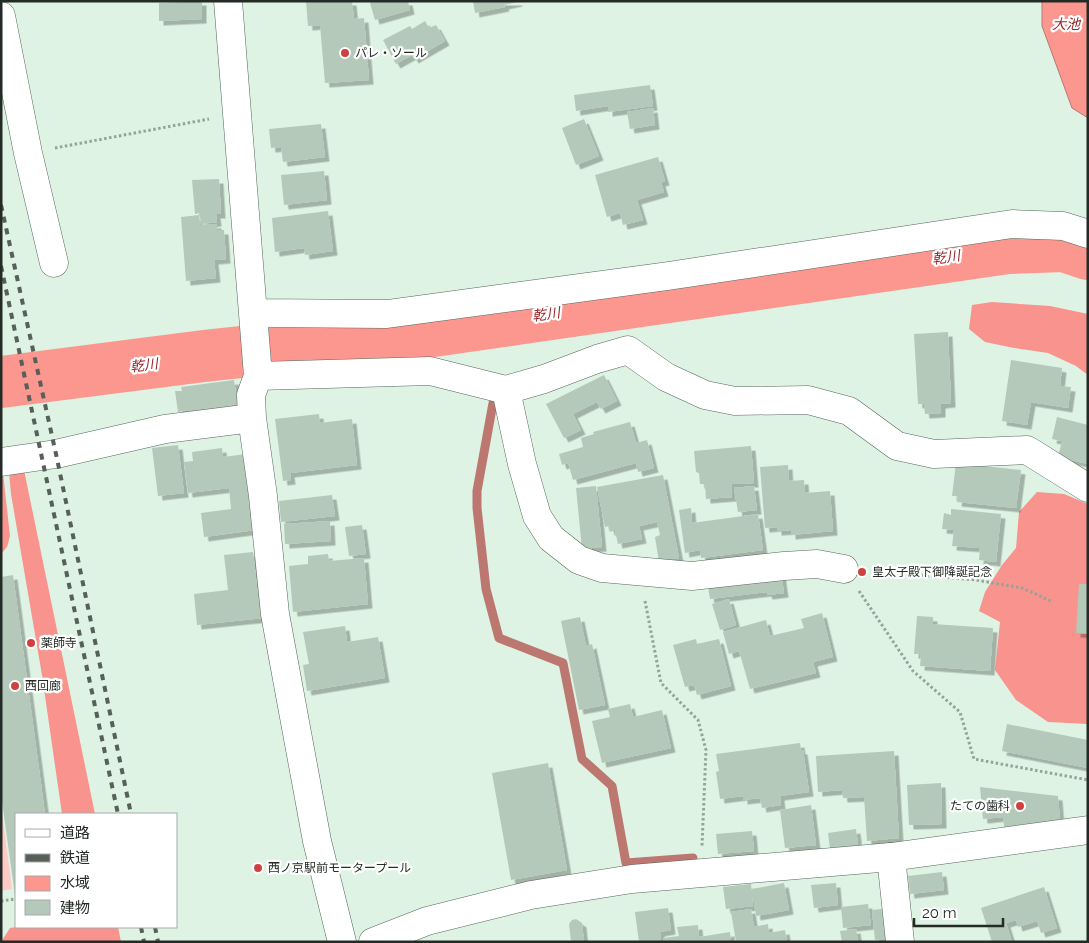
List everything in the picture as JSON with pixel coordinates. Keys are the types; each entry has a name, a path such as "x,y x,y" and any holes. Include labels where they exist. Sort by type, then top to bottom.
{"street":[{"path":"228,1 258,376 250,396 263,496 275,614 317,841 342,942"},
{"path":"1,16 28,153 54,263"},
{"path":"253,313 387,314 668,276 1012,224 1063,226 1088,234"},
{"path":"258,376 430,371 506,390 628,350 666,377 705,395 735,401 808,400 849,411 897,446 934,454 1027,450 1088,488"},
{"path":"506,390 522,464 537,516 551,538 579,560 602,568 640,573 692,576 817,564 844,568"},
{"path":"1,462 56,454 165,429 252,418"},
{"path":"373,942 427,921 531,895 632,879 891,858 1088,830"},
{"path":"891,858 900,942"}],"path":[{"path":"28,153 238,114"},
{"path":"844,568 976,580 1022,588 1051,601"},
{"path":"844,568 913,672 933,691 960,712 974,759 1088,780"},
{"path":"640,573 660,683 698,720 706,750 700,874"},
{"path":"1,901 15,900"}],"shaded area":[{"path":"992,302 1050,306 1088,314 1088,375 1076,366 1048,353 985,342 969,329 972,305"},
{"path":"24,470 95,813 62,813 42,675 11,494 9,472"},
{"path":"1,473 3,473 10,536 7,547 1,554"},
{"path":"1037,492 1064,494 1088,504 1088,724 1048,722 1016,700 995,670 1000,622 979,611 985,592 1002,565 1016,548 1019,512"},
{"path":"1,806 12,889 1,891"},
{"path":"10,928 118,928 121,942 1,942"}],"water":[{"name":"大池","path":"1042,1 1088,1 1088,118 1072,108 1042,26"}],"building":[{"path":"202,1 202,19 159,21 159,3"},
{"name":"パレ・ソール","path":"306,1 352,1 354,19 364,18 369,80 325,83 320,25 308,26"},
{"path":"373,1 408,1 410,10 375,20 370,3"},
{"path":"473,1 518,2 504,5 505,7 475,13"},
{"path":"425,21 429,28 436,25 445,41 414,59 412,55 396,64 383,40 410,26 412,29"},
{"path":"650,85 653,106 608,112 608,106 576,111 574,95"},
{"path":"653,108 655,125 630,129 627,112"},
{"path":"584,119 599,156 576,165 562,128"},
{"path":"321,124 325,157 283,162 281,147 271,148 269,129"},
{"path":"658,157 665,181 661,182 664,192 637,200 643,220 623,225 620,213 607,217 595,175"},
{"path":"324,171 327,200 284,205 281,175"},
{"path":"219,179 221,214 216,214 217,222 201,224 200,213 195,214 192,180"},
{"path":"328,211 333,251 305,255 304,248 275,252 272,218"},
{"path":"199,215 200,225 217,224 217,230 224,230 226,259 214,260 216,278 186,281 181,217"},
{"path":"948,332 951,403 941,404 941,413 925,414 924,404 918,404 914,334"},
{"path":"1011,360 1062,368 1060,386 1071,387 1068,408 1031,402 1027,425 1002,421"},
{"path":"604,375 617,401 601,409 597,402 573,414 581,430 564,438 546,404"},
{"path":"234,380 238,407 188,414 188,410 178,412 175,391 182,391 181,387"},
{"path":"319,414 320,423 352,419 357,465 290,473 291,480 283,481 275,419"},
{"path":"1057,417 1088,425 1088,464 1058,457 1062,441 1052,439"},
{"path":"630,422 636,443 647,440 654,468 638,472 636,463 573,480 568,463 562,465 559,454 583,447 581,438 594,434 593,432"},
{"path":"178,445 184,493 158,496 152,448"},
{"path":"751,446 754,483 731,484 732,497 706,499 705,484 700,484 699,473 696,472 694,451"},
{"path":"222,448 223,457 246,454 255,530 204,537 201,513 231,509 229,488 188,493 184,462 193,461 192,452"},
{"path":"956,463 1021,470 1016,508 957,502 958,496 952,496"},
{"path":"788,465 789,481 804,480 805,493 830,491 833,531 791,535 791,530 777,531 777,527 765,528 760,467"},
{"path":"663,475 679,558 659,562 655,537 660,535 657,522 639,526 642,539 618,544 615,531 610,531 609,526 605,527 597,487"},
{"path":"596,486 602,547 582,549 576,488"},
{"path":"754,486 757,510 738,512 734,488"},
{"path":"332,495 335,516 281,522 279,501"},
{"path":"691,508 692,523 758,514 763,550 701,558 700,550 685,553 679,510"},
{"path":"951,509 1001,514 996,562 979,560 980,548 952,546 954,530 942,529 944,513 951,515"},
{"path":"330,521 331,541 285,544 284,524"},
{"path":"362,525 366,554 349,556 345,527"},
{"path":"253,552 258,596 261,596 264,618 197,625 194,594 228,590 224,555"},
{"path":"328,554 329,561 364,558 368,604 293,612 289,566 308,564 308,556"},
{"path":"781,572 784,593 768,595 767,592 710,599 707,581"},
{"name":"西回廊","path":"13,575 45,813 15,813 15,896 1,794 1,577"},
{"path":"1079,584 1088,584 1088,634 1076,633"},
{"path":"729,599 736,625 720,630 712,604"},
{"path":"822,613 833,657 813,662 816,673 750,689 739,651 729,654 723,632 766,620 770,636 804,628 801,619"},
{"path":"917,616 933,617 933,624 993,628 990,671 920,666 921,654 914,654"},
{"path":"580,617 586,646 592,644 605,705 579,710 561,621"},
{"path":"345,626 347,642 378,637 385,678 307,691 303,665 309,664 303,632"},
{"path":"696,639 697,644 719,639 731,686 697,695 694,685 685,687 673,645"},
{"path":"630,704 633,717 662,710 671,748 602,763 592,721 610,717 608,709"},
{"path":"1007,724 1088,740 1088,768 1002,751"},
{"path":"800,743 801,750 803,750 809,792 780,796 781,805 762,808 760,798 743,800 743,796 720,799 716,772 719,771 716,754"},
{"path":"894,751 899,838 867,841 864,797 843,798 842,790 818,792 816,756"},
{"path":"548,763 567,870 511,880 492,773"},
{"path":"941,783 942,824 909,825 907,785"},
{"name":"たての歯科","path":"980,787 1058,796 1060,821 1004,827 1003,817 983,819"},
{"path":"811,805 816,845 785,848 780,810"},
{"path":"856,829 858,845 830,849 828,833"},
{"path":"752,831 754,851 718,854 716,834"},
{"path":"942,872 944,890 910,894 908,876"},
{"path":"784,883 789,910 756,916 752,889"},
{"path":"836,883 838,905 814,908 811,885"},
{"path":"751,884 753,906 726,909 723,887"},
{"path":"1044,887 1057,928 1041,933 1037,921 1018,927 1016,920 1006,923 1012,942 992,942 981,908"},
{"path":"868,904 871,925 843,928 841,907"},
{"path":"668,908 671,930 660,932 661,942 639,942 635,912"},
{"path":"890,908 894,938 875,940 872,910"},
{"path":"751,909 754,927 768,924 769,933 785,930 787,942 736,942 731,912"},
{"path":"576,919 582,923 584,942 571,942 569,924 572,920"},
{"path":"698,925 699,937 730,932 731,942 663,942 663,938 679,936 677,927"},
{"path":"856,929 858,942 842,942 840,931"}],"waterway":[{"name":"乾川","path":"1,382 204,356 433,331 1008,248 1064,246 1088,254"},
{"path":"493,403 477,491 477,508 486,589 499,638 563,663 582,759 612,786 626,863 693,858"}],"railway":[{"path":"1,205 56,454 131,813"},
{"path":"1,266 118,813"},
{"path":"141,928 144,942"},
{"path":"155,928 158,942"}],"place":[{"name":"パレ・ソール","path":"345,53"},
{"name":"皇太子殿下御降誕記念","path":"862,572"},
{"name":"薬師寺","path":"31,643"},
{"name":"西回廊","path":"15,686"},
{"name":"たての歯科","path":"1020,806"},
{"name":"西ノ京駅前モータープール","path":"258,868"}]}
